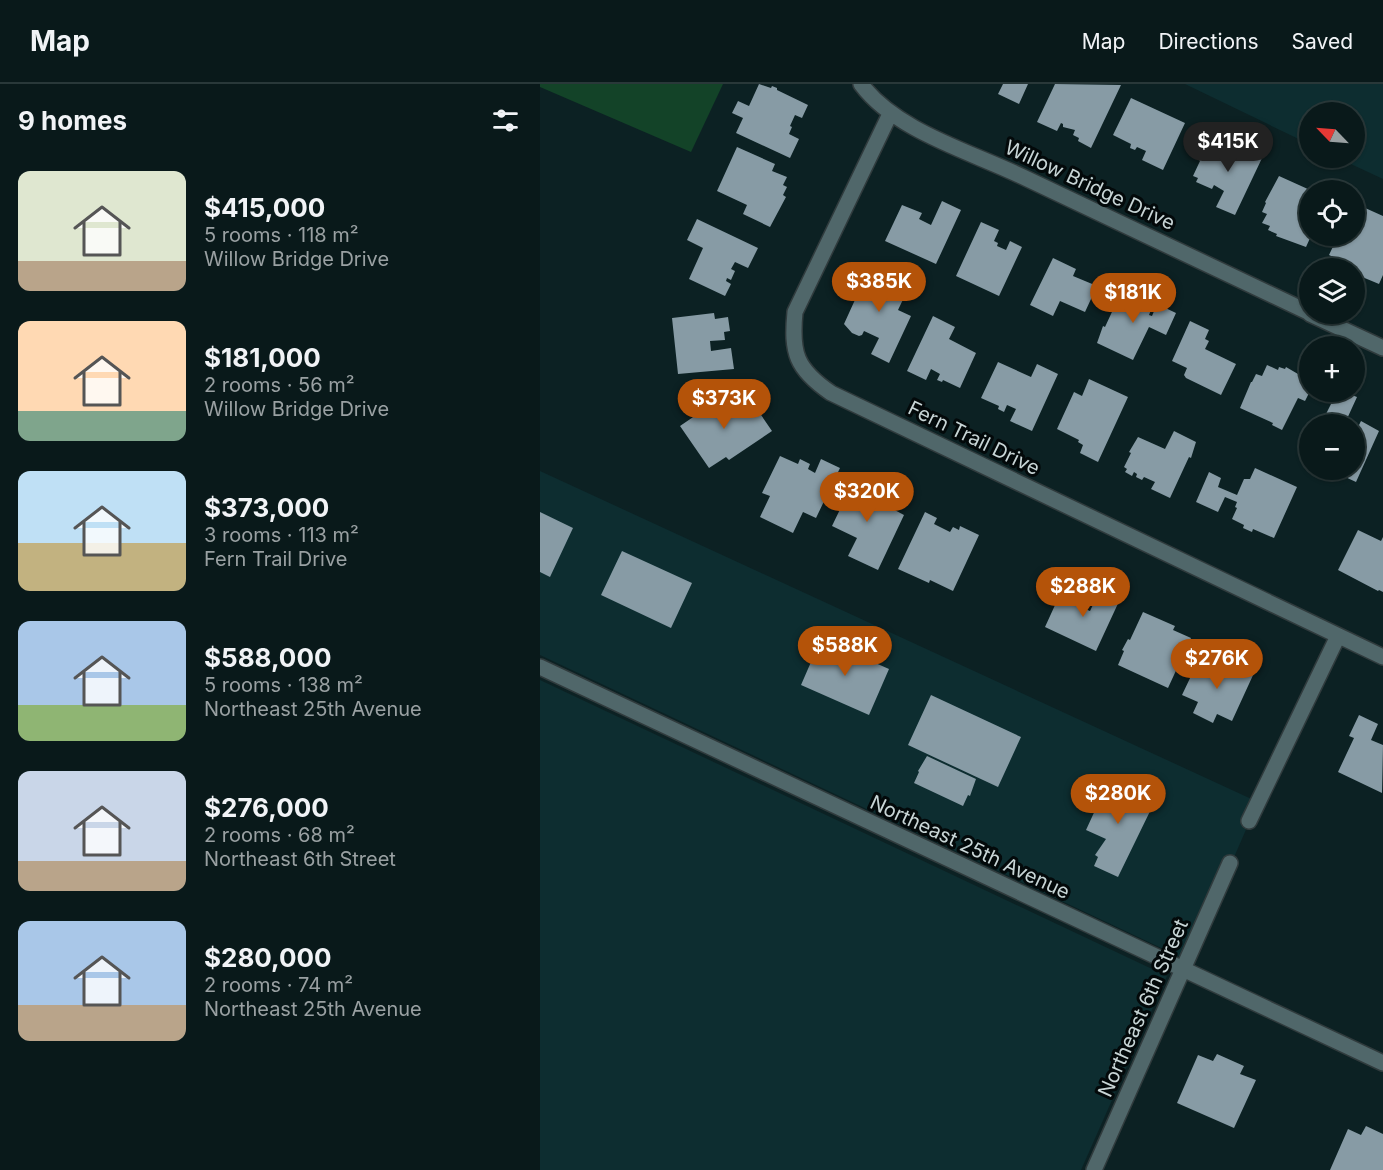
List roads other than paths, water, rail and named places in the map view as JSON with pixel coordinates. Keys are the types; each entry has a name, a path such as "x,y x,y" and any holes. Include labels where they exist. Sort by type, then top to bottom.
{"street":[{"name":"Willow Bridge Drive","path":"861,84 871,97 890,114 914,128 1006,168 1299,308"},
{"name":"Fern Trail Drive","path":"890,114 795,312 792,338 798,361 812,380 831,393 1383,657"},
{"name":"Willow Bridge Drive","path":"1333,324 1383,348"},
{"path":"1250,821 1338,636"},
{"name":"Northeast 25th Avenue","path":"540,667 1383,1064"},
{"name":"Northeast 6th Street","path":"1094,1170 1230,863"}]}
